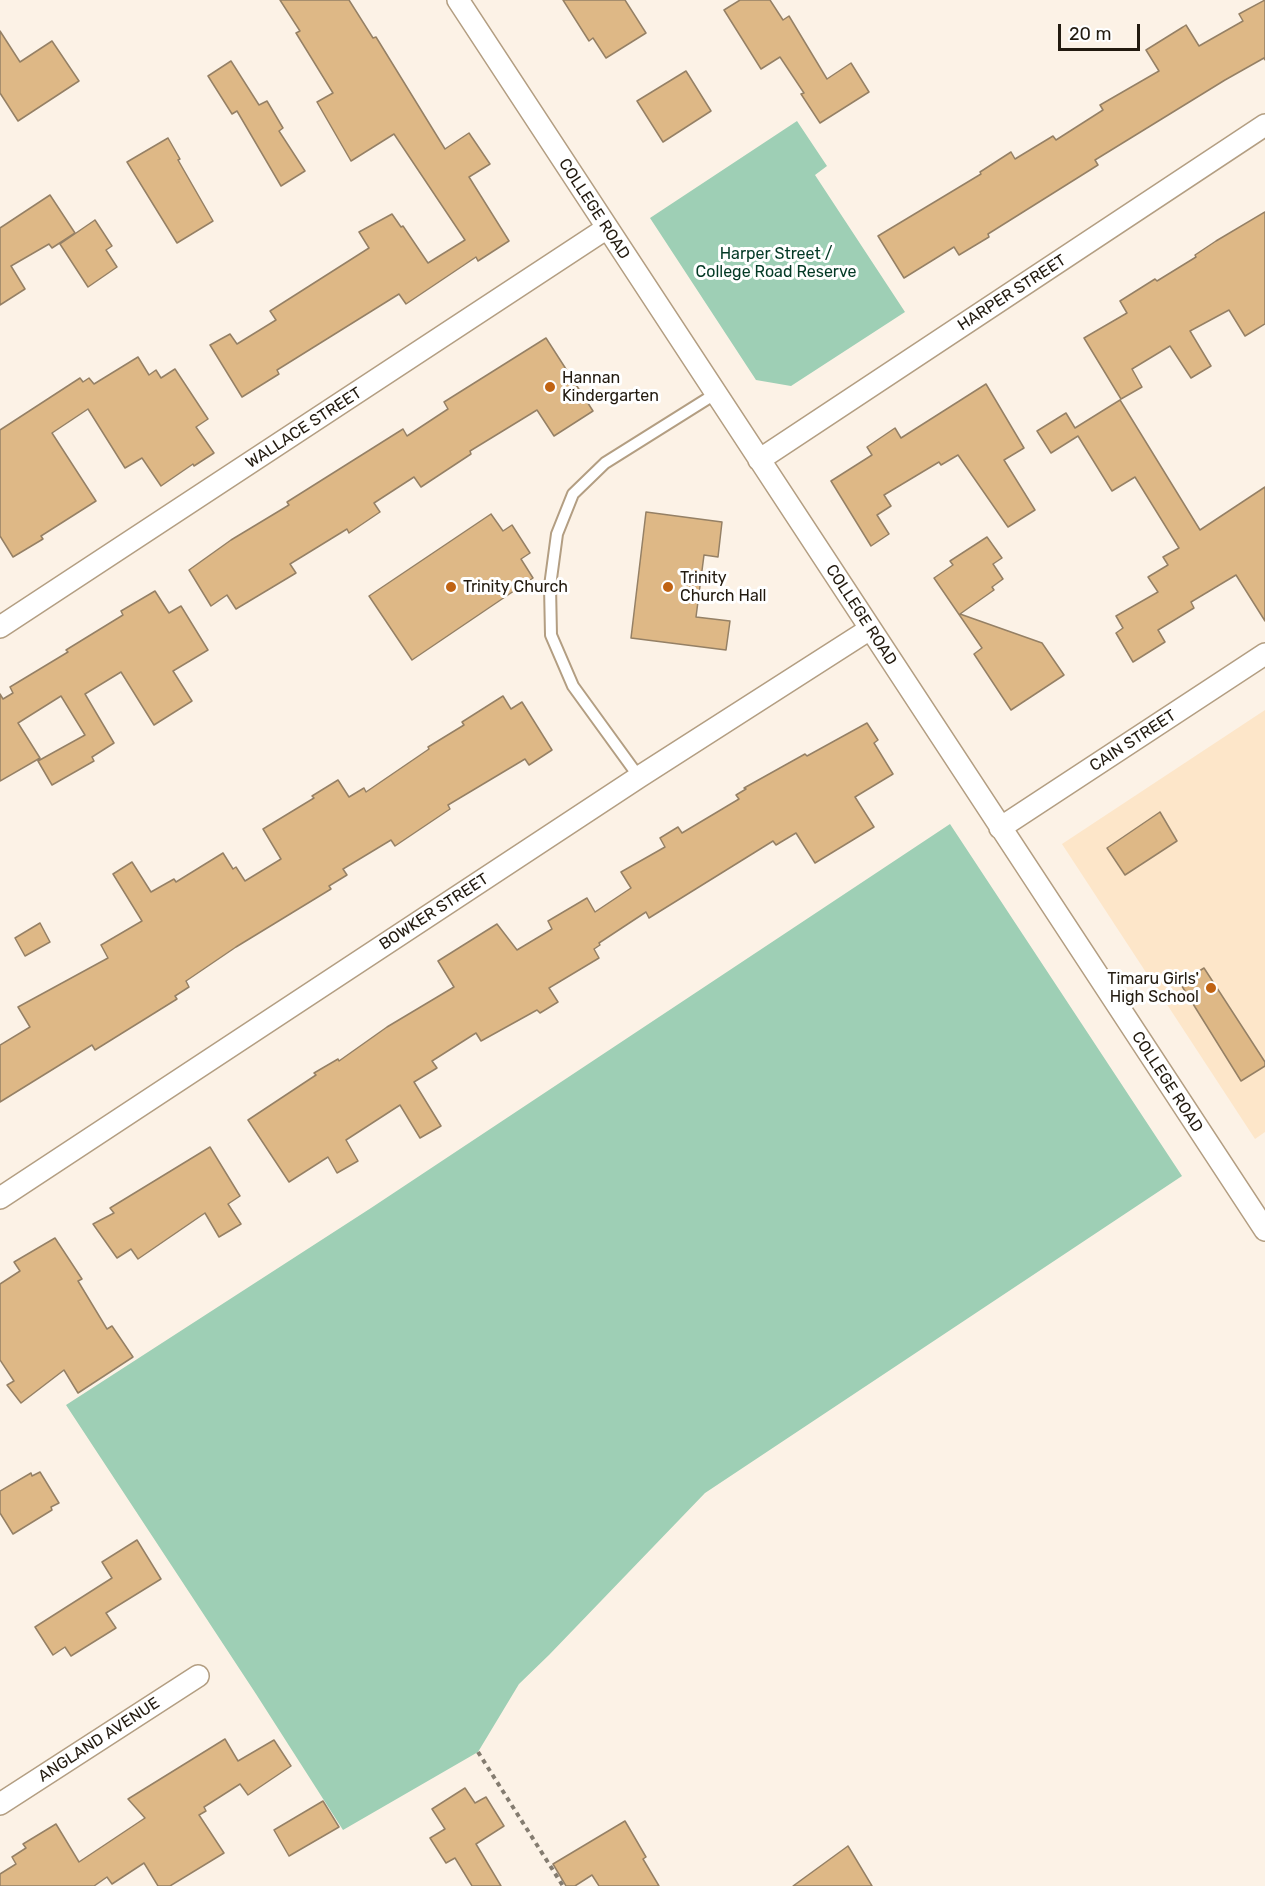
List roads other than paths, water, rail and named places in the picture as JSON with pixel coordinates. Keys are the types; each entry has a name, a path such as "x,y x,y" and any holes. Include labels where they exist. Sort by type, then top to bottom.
{"street":[{"name":"COLLEGE ROAD","path":"458,0 1265,1230"},
{"name":"HARPER STREET","path":"759,460 1265,125"},
{"name":"WALLACE STREET","path":"0,627 607,228"},
{"name":"BOWKER STREET","path":"0,1197 639,777 870,629"},
{"name":"CAIN STREET","path":"1000,828 1265,654"},
{"name":"ANGLAND AVENUE","path":"0,1804 198,1676"}],"lane":[{"path":"639,777 573,686 550,635 550,586 557,534 573,494 605,463 715,394"}],"place":[{"name":"Hannan Kindergarten","path":"550,387"},
{"name":"Trinity Church","path":"451,587"},
{"name":"Trinity Church Hall","path":"668,587"},
{"name":"Timaru Girls' High School","path":"1211,988"}],"park label":[{"name":"Harper Street / College Road Reserve","path":"776,263"}]}
